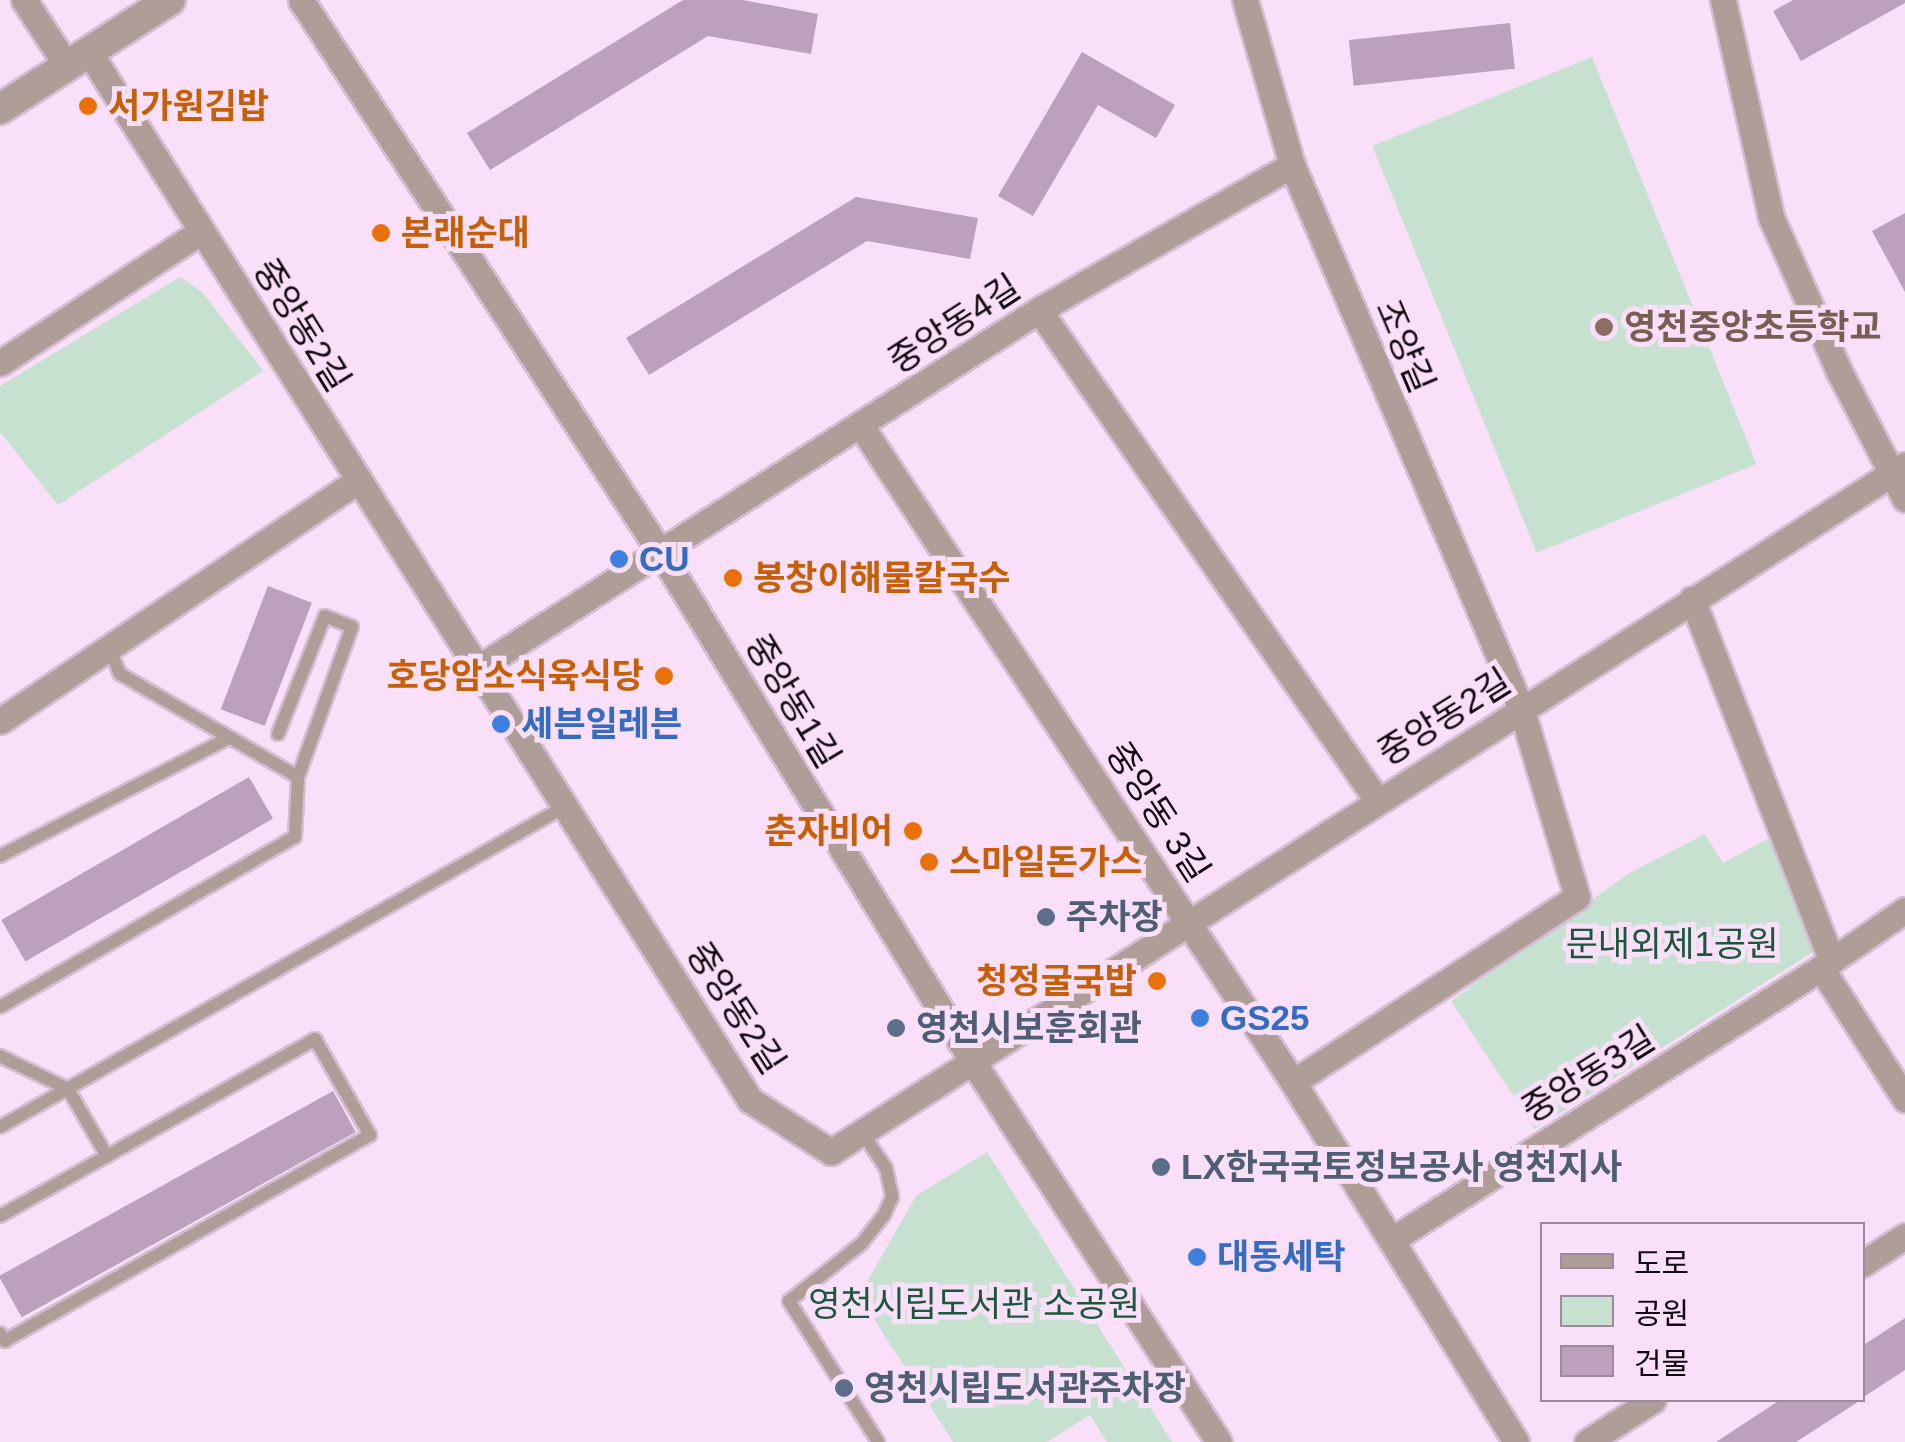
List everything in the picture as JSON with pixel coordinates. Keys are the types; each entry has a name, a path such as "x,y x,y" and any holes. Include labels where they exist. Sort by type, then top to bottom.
{"street":[{"name":"중앙동2길","path":"24,0 78,59 202,232 750,1100 831,1152 1898,470"},
{"path":"0,108 170,0"},
{"name":"중앙동1길","path":"302,0 662,555 971,1059 1220,1442"},
{"name":"조양길","path":"1244,0 1292,166 1522,711 1577,897 1293,1082"},
{"path":"1723,0 1771,217 1898,470 1905,498"},
{"name":"중앙동4길","path":"478,668 662,555 1039,310 1292,166"},
{"path":"0,363 202,232"},
{"path":"1039,310 1377,800"},
{"name":"중앙동 3길","path":"861,426 1293,1082 1516,1442"},
{"path":"0,721 359,480"},
{"path":"1692,599 1826,964 1905,1099"},
{"name":"중앙동3길","path":"1393,1239 1905,910"},
{"path":"1865,1262 1905,1236"},
{"path":"1587,1442 1650,1402"}],"lane":[{"path":"0,1007 294,837 298,777 352,627 325,616 278,734"},
{"path":"109,648 120,674 298,777"},
{"path":"0,856 227,739"},
{"path":"0,1128 566,806"},
{"path":"0,1216 314,1039 370,1135 4,1341 0,1333"},
{"path":"0,1056 68,1089 107,1156"},
{"path":"862,1131 886,1168 892,1197 884,1216 861,1244 788,1301 878,1442"}],"green space":[{"path":"1592,57 1756,464 1537,553 1372,146"},
{"path":"180,277 202,292 263,371 58,505 0,432 0,386"},
{"name":"문내외제1공원","path":"1705,834 1723,863 1776,834 1819,948 1535,1129 1451,1001 1628,874"},
{"name":"영천시립도서관 소공원","path":"987,1152 1172,1442 1107,1442 1090,1415 1047,1442 953,1442 859,1296 916,1196"}],"building":[{"path":"683,0 743,0 818,14 811,54 708,36 490,170 467,133"},
{"path":"1793,0 1905,3 1801,61 1773,11"},
{"path":"1510,23 1515,69 1354,86 1349,40"},
{"path":"1082,52 1175,105 1156,138 1098,105 1033,216 998,196"},
{"path":"856,197 978,218 970,259 867,241 649,375 626,338"},
{"path":"1905,213 1905,292 1872,231"},
{"path":"268,586 312,603 265,726 221,709"},
{"path":"249,777 273,819 25,962 1,920"},
{"path":"333,1091 356,1132 22,1317 0,1276"},
{"path":"1905,1318 1905,1370 1865,1396 1865,1344"},
{"path":"1777,1402 1858,1402 1796,1442 1716,1442"}],"place":[{"name":"서가원김밥","path":"88,106"},
{"name":"본래순대","path":"381,233"},
{"name":"영천중앙초등학교","path":"1604,327"},
{"name":"CU","path":"619,559"},
{"name":"봉창이해물칼국수","path":"733,578"},
{"name":"호당암소식육식당","path":"664,676"},
{"name":"세븐일레븐","path":"501,724"},
{"name":"춘자비어","path":"913,831"},
{"name":"스마일돈가스","path":"929,862"},
{"name":"주차장","path":"1046,917"},
{"name":"청정굴국밥","path":"1157,981"},
{"name":"GS25","path":"1200,1018"},
{"name":"영천시보훈회관","path":"896,1028"},
{"name":"LX한국국토정보공사 영천지사","path":"1161,1167"},
{"name":"대동세탁","path":"1197,1257"},
{"name":"영천시립도서관주차장","path":"844,1388"}]}
